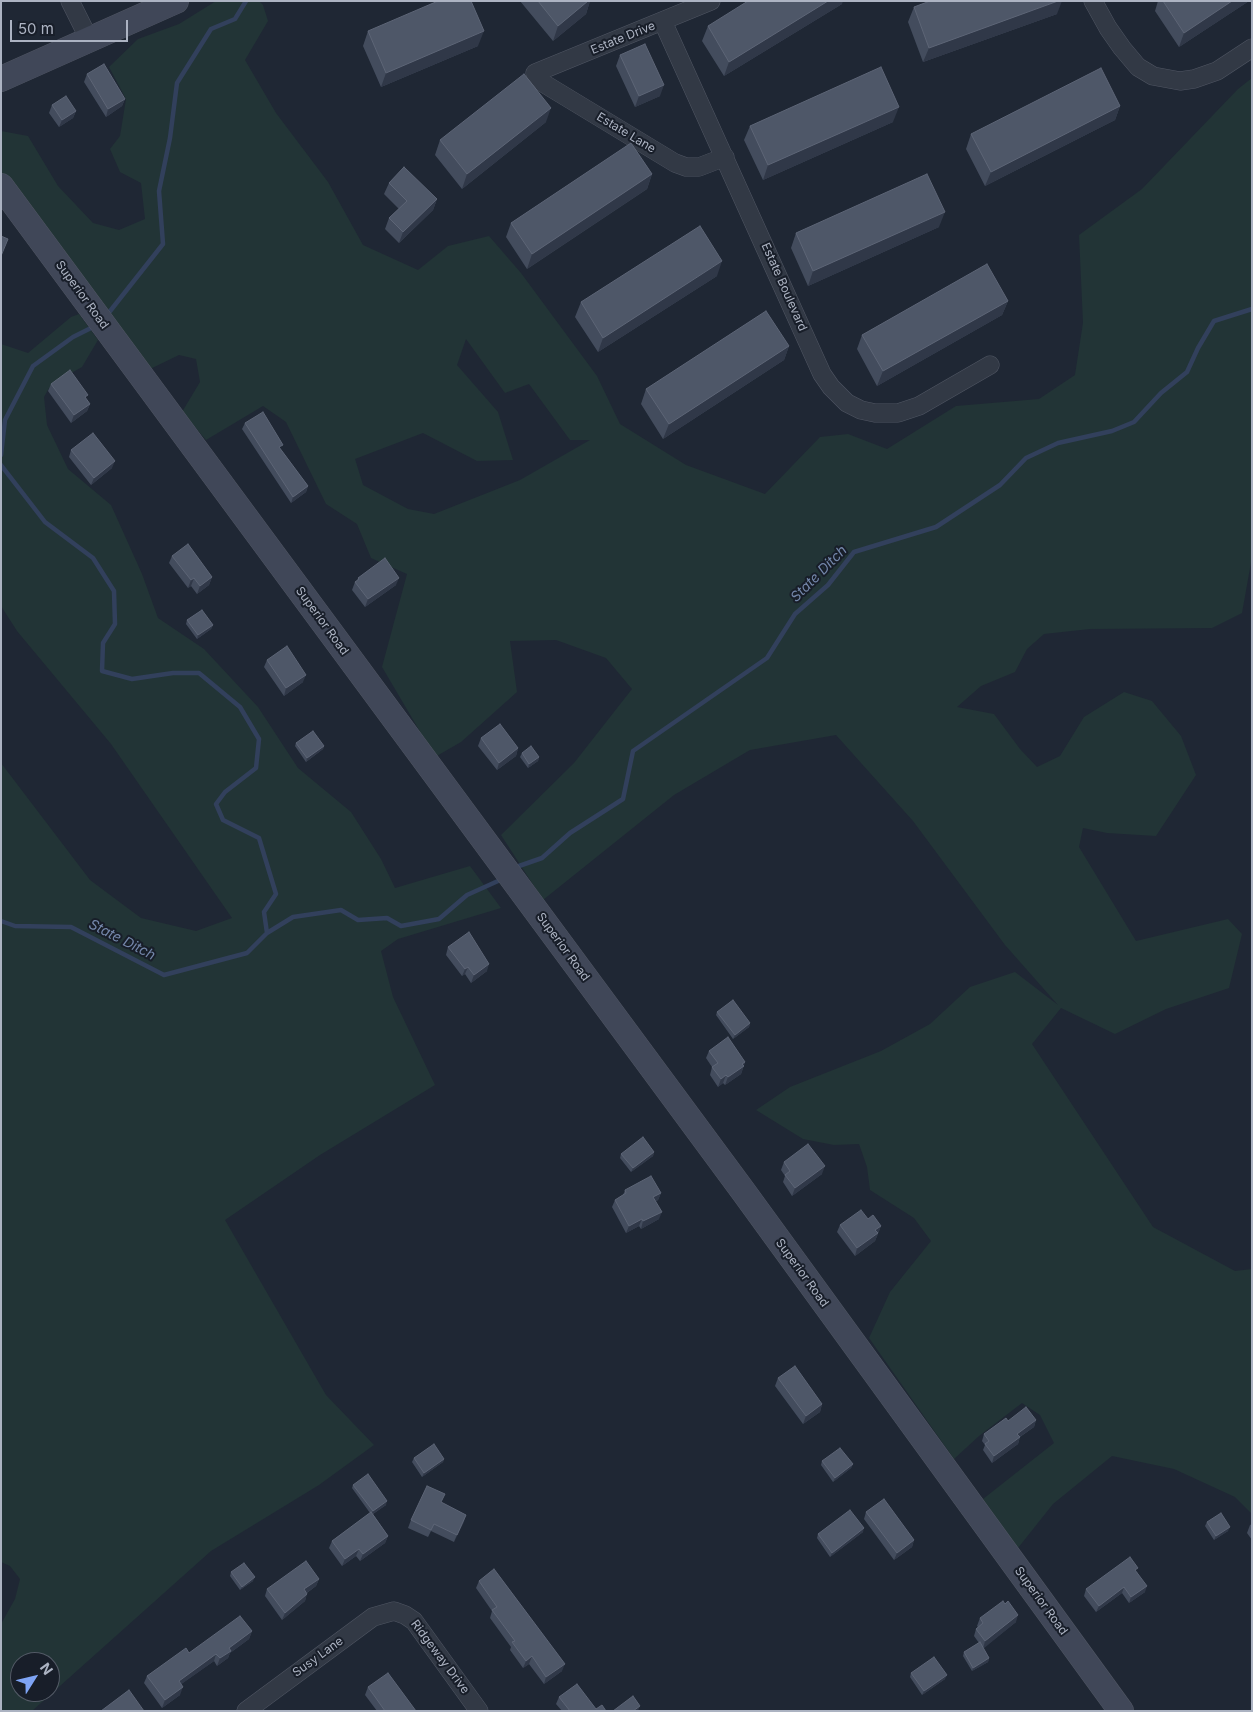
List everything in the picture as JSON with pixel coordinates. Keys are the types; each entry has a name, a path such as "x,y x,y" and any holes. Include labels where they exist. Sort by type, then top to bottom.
{"street":[{"path":"70,1 89,39"},
{"path":"1,79 176,1"},
{"name":"Estate Drive","path":"534,73 711,1"},
{"path":"1096,2 1122,48 1138,67 1153,76 1180,81 1194,79 1217,71 1252,48"},
{"name":"Estate Boulevard","path":"663,22 822,374 831,387 847,403 875,414 890,414 905,411 990,365"},
{"name":"Estate Lane","path":"534,73 543,83 675,163 699,167 725,157"},
{"name":"Superior Road","path":"1,186 731,1175 1120,1711"},
{"name":"Susy Lane","path":"246,1711 374,1617 394,1611"},
{"name":"Ridgeway Drive","path":"394,1611 405,1614 414,1621 479,1711"}],"shaded area":[{"path":"216,1 259,1 263,5 268,21 245,60 276,113 328,182 363,245 418,270 448,246 489,236 521,273 597,376 620,424 686,465 765,494 820,437 848,434 887,449 956,406 1039,399 1075,375 1083,323 1079,235 1142,189 1238,89 1252,78 1252,557 1242,613 1212,628 1090,629 1044,634 1027,649 1015,672 981,686 957,707 994,714 1020,749 1037,767 1060,756 1084,717 1124,692 1152,701 1181,736 1196,775 1156,836 1107,833 1083,828 1079,847 1136,941 1228,919 1242,934 1229,988 1166,1009 1115,1034 1061,1008 1032,1044 1153,1227 1235,1271 1252,1269 1252,1514 1235,1497 1174,1469 1112,1456 1053,1504 1018,1548 983,1499 1054,1443 1040,1415 1022,1403 979,1436 954,1459 869,1338 890,1292 931,1241 914,1218 870,1190 867,1167 859,1144 834,1145 803,1139 756,1110 790,1087 881,1051 930,1024 970,987 1015,972 1058,1005 1005,945 913,821 836,735 750,750 674,795 543,900 501,835 574,763 632,689 606,658 556,640 510,641 517,692 461,742 435,757 382,667 407,574 371,558 357,524 326,504 286,422 263,406 206,440 182,412 200,382 196,359 179,355 148,370 1,174 1,131 28,136 58,186 93,223 119,230 145,219 141,183 120,172 110,149 120,136 126,99 109,67 138,39 179,24","holes":["466,339 505,393 529,384 570,440 590,440 520,480 434,514 408,509 363,485 355,459 423,433 477,461 513,460 498,412 457,365"]},
{"path":"79,314 98,340 82,367 49,388 44,397 47,425 68,469 111,505 142,574 158,618 204,649 258,707 298,768 351,812 381,859 395,888 470,866 501,908 398,939 381,951 393,997 435,1085 320,1155 225,1220 326,1395 374,1445 319,1485 211,1551 60,1686 60,1652 10,1652 10,1702 42,1702 32,1711 1,1711 1,1624 15,1599 20,1579 10,1566 1,1562 1,763 90,880 141,918 196,931 232,918 111,744 17,631 1,606 1,344 28,353 71,317"}],"building":[{"path":"438,1 471,1 484,31 386,73 368,31"},
{"path":"538,1 588,1 558,26"},
{"path":"748,1 828,1 729,62 708,26"},
{"path":"930,1 1058,1 929,48 914,7"},
{"path":"1163,1 1232,1 1184,33"},
{"path":"645,44 664,85 639,96 620,55"},
{"path":"104,64 125,99 108,109 87,74"},
{"path":"881,67 899,107 768,165 750,126"},
{"path":"1101,68 1120,106 991,172 971,134"},
{"path":"524,74 551,108 467,174 440,140"},
{"path":"66,96 76,111 62,120 52,105"},
{"path":"631,143 652,174 532,254 511,223"},
{"path":"404,167 437,199 403,232 389,218 407,201 389,183"},
{"path":"927,174 945,212 813,271 796,233"},
{"path":"700,226 722,261 603,338 581,302"},
{"path":"1,236 8,239 1,256"},
{"path":"987,264 1008,301 883,371 862,335"},
{"path":"766,311 789,346 669,424 646,389"},
{"path":"70,370 88,395 85,397 90,404 74,415 51,384"},
{"path":"263,412 283,445 279,447 308,486 293,497 245,423"},
{"path":"93,433 115,461 94,478 71,450"},
{"path":"188,544 212,577 200,586 194,578 191,580 172,556"},
{"path":"385,558 399,578 368,599 355,582"},
{"path":"202,610 213,625 198,635 187,620"},
{"path":"287,646 306,675 286,688 267,660"},
{"path":"500,724 518,748 499,763 481,738"},
{"path":"313,731 324,746 307,758 296,743"},
{"path":"531,746 539,757 529,764 522,753"},
{"path":"469,932 489,964 474,975 468,967 465,969 448,947"},
{"path":"733,1000 750,1023 735,1035 717,1012"},
{"path":"728,1037 745,1062 742,1064 744,1066 728,1077 726,1075 721,1079 712,1067 718,1063 709,1051"},
{"path":"643,1137 654,1152 633,1168 621,1154"},
{"path":"808,1144 825,1166 795,1188 785,1175 790,1171 784,1162"},
{"path":"651,1176 661,1193 653,1197 662,1212 629,1226 615,1200 626,1193 625,1190"},
{"path":"861,1210 868,1219 873,1215 881,1226 875,1230 878,1233 857,1248 840,1225"},
{"path":"795,1366 822,1404 806,1416 778,1378"},
{"path":"1026,1407 1036,1420 1017,1434 1020,1437 994,1456 985,1444 989,1441 984,1434 1006,1418 1008,1421"},
{"path":"434,1444 444,1459 424,1473 414,1458"},
{"path":"840,1448 853,1464 835,1478 822,1461"},
{"path":"368,1474 387,1501 373,1511 353,1485"},
{"path":"427,1486 445,1494 441,1502 466,1515 457,1535 434,1524 431,1530 411,1520"},
{"path":"884,1499 914,1540 897,1553 866,1512"},
{"path":"850,1510 864,1528 832,1553 818,1534"},
{"path":"371,1512 388,1536 363,1554 359,1549 345,1559 332,1541"},
{"path":"1221,1513 1230,1527 1216,1536 1207,1522"},
{"path":"1130,1557 1138,1568 1135,1570 1147,1586 1131,1597 1124,1587 1099,1606 1086,1589"},
{"path":"306,1561 319,1579 304,1589 307,1594 285,1613 267,1589"},
{"path":"244,1563 255,1577 242,1587 231,1572"},
{"path":"494,1569 565,1664 546,1677 532,1656 526,1661 512,1642 515,1641 492,1610 497,1607 479,1581"},
{"path":"1003,1601 1005,1604 1008,1601 1018,1615 985,1641 976,1629 983,1623 980,1618"},
{"path":"240,1616 252,1631 229,1648 231,1651 220,1658 216,1654 179,1681 183,1687 165,1700 147,1676 186,1648 189,1653"},
{"path":"980,1642 989,1658 973,1668 964,1652"},
{"path":"934,1657 947,1675 924,1691 911,1673"},
{"path":"388,1673 416,1711 385,1711 368,1687"},
{"path":"577,1684 596,1709 602,1705 606,1711 570,1711 559,1697"},
{"path":"129,1690 144,1711 101,1711"},
{"path":"633,1696 640,1706 633,1711 613,1711"}],"waterway":[{"path":"107,315 163,244 159,191 170,138 177,83 211,29 235,19 246,1"},
{"name":"State Ditch","path":"519,866 542,858 570,833 623,799 633,751 767,658 795,614 828,585 854,552 936,527 1000,485 1026,458 1058,443 1112,431 1134,422 1161,393 1187,372 1198,348 1214,321 1252,309"},
{"path":"1,455 5,420 33,366 73,337 93,327"},
{"path":"1,465 45,522 93,558 114,591 115,624 103,643 102,671 132,679 173,673 199,673 240,707 259,739 256,768 225,792 216,804 223,820 259,838 276,894 264,912 267,933"},
{"name":"State Ditch","path":"1,921 15,926 71,927 164,975 247,953 267,933 293,917 341,910 358,920 387,918 401,926 439,919 467,895 498,881"}]}
